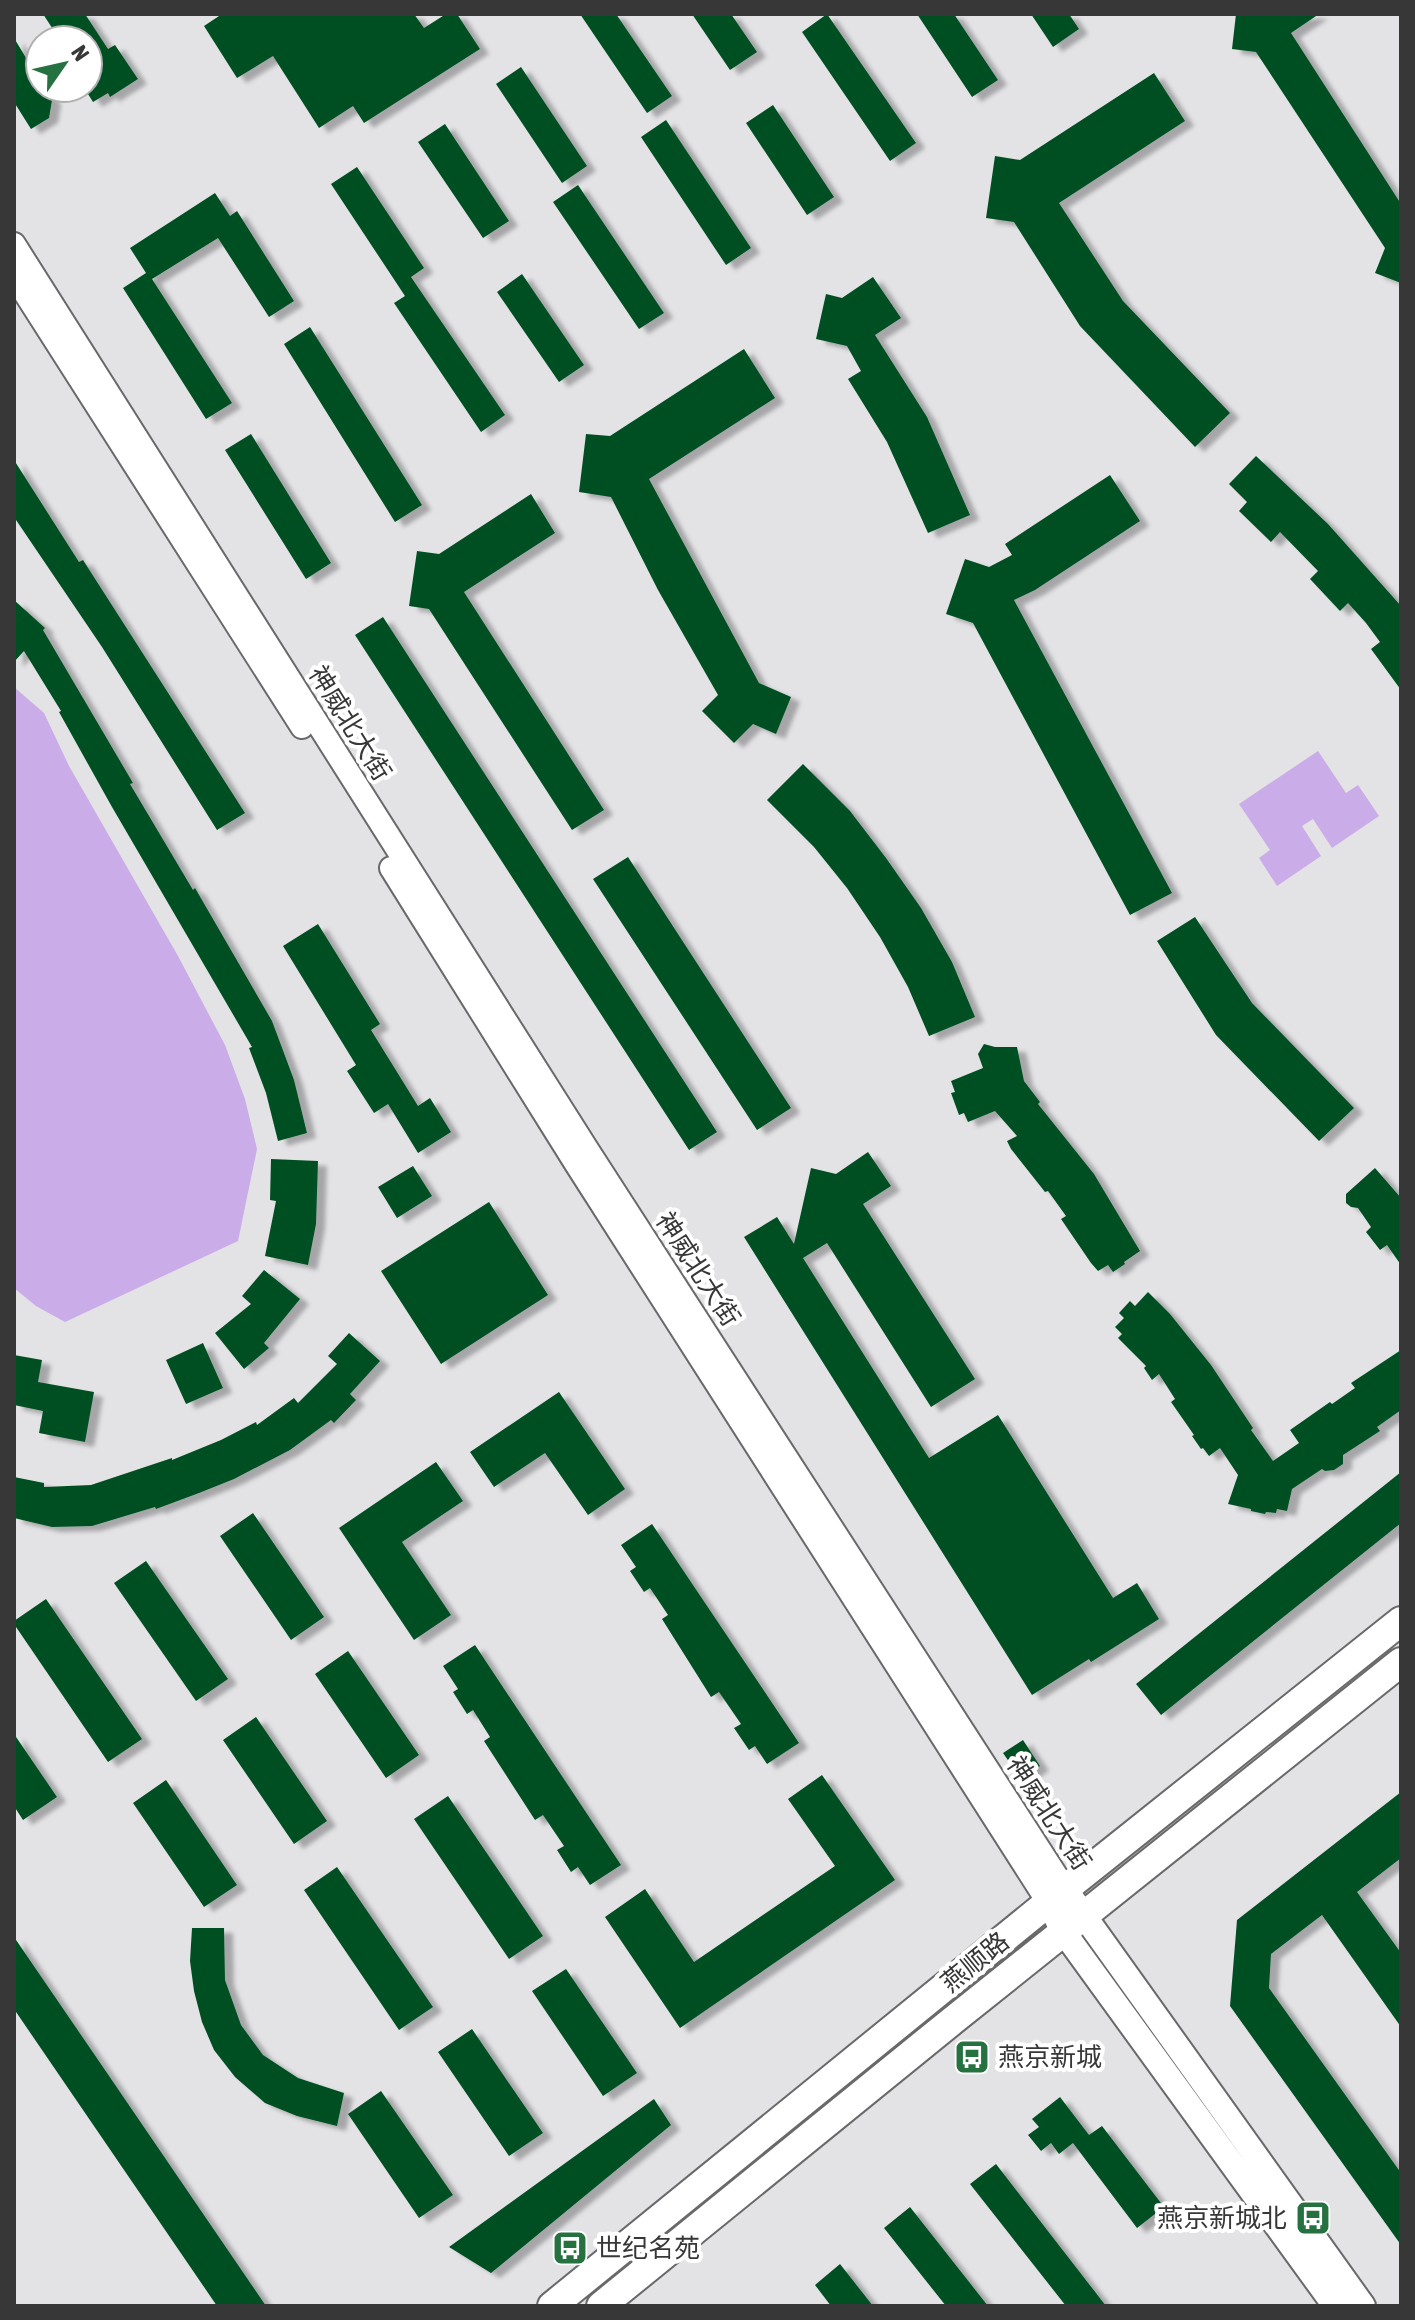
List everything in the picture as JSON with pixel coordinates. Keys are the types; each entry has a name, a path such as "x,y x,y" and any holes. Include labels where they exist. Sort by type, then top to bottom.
{"main road":[{"name":"燕顺路","path":"552,2306 1056,1896 1401,1621"},
{"name":"燕顺路","path":"601,2306 1401,1662"},
{"name":"神威北大街","path":"1056,1896 1335,2306"},
{"name":"神威北大街","path":"1073,1923 1363,2306"}],"street":[{"name":"神威北大街","path":"14,244 1056,1896"},
{"name":"神威北大街","path":"14,276 576,1164 1056,1896"}],"shaded area":[{"path":"14,687 44,713 69,766 178,956 225,1045 245,1099 257,1149 238,1241 65,1322 36,1306 14,1288"},
{"path":"1318,751 1346,793 1358,785 1379,816 1332,848 1313,819 1302,826 1321,856 1277,886 1259,858 1270,850 1239,804"}],"building":[{"path":"43,14 85,14 92,24 50,24"},
{"path":"222,14 414,14 424,28 446,14 457,14 480,49 364,123 353,106 319,128 273,56 237,78 204,26"},
{"path":"580,14 616,14 672,96 647,113"},
{"path":"692,14 731,14 757,52 730,70"},
{"path":"827,14 916,143 890,161 802,32"},
{"path":"917,14 954,14 998,80 972,97"},
{"path":"1031,14 1069,14 1079,29 1053,47"},
{"path":"1236,14 1319,14 1291,33 1401,204 1401,283 1375,273 1385,248 1256,52 1232,49"},
{"path":"14,38 24,55 24,104 51,104 49,118 31,129 14,102"},
{"path":"104,43 108,49 115,45 138,79 110,97 108,93 104,95"},
{"path":"521,67 587,166 562,183 496,84"},
{"path":"1154,73 1185,121 1059,203 1123,301 1230,413 1195,447 1080,326 1014,222 986,218 995,156 1020,160"},
{"path":"773,105 834,197 807,215 746,123"},
{"path":"666,120 751,248 726,265 641,137"},
{"path":"445,124 509,221 483,238 418,142"},
{"path":"357,167 424,268 411,277 505,415 481,432 394,303 405,296 331,184"},
{"path":"578,185 664,313 639,329 553,202"},
{"path":"215,193 230,216 237,211 294,301 269,317 218,238 152,279 232,403 206,419 123,288 146,273 130,248"},
{"path":"522,274 584,365 559,382 497,292"},
{"path":"873,277 901,318 875,335 927,417 970,515 928,533 887,442 848,379 861,371 847,346 816,339 826,294 842,298"},
{"path":"310,327 422,505 395,522 284,344"},
{"path":"744,349 775,398 649,479 759,683 791,697 776,734 753,724 734,743 702,711 718,695 658,590 611,497 579,492 586,434 610,436"},
{"path":"251,434 331,563 306,579 225,450"},
{"path":"1256,456 1328,524 1401,606 1401,690 1371,649 1380,642 1348,603 1340,611 1310,579 1318,571 1280,532 1271,542 1239,511 1247,502 1229,484"},
{"path":"14,460 79,562 83,560 245,813 217,830 102,647 14,517"},
{"path":"1110,475 1140,521 1035,590 1014,600 1172,893 1130,915 973,623 946,614 965,559 989,567 1012,555 1005,544"},
{"path":"531,494 555,533 464,592 604,810 572,830 429,609 409,606 417,551 439,554"},
{"path":"14,600 45,628 43,630 133,783 130,784 272,1021 294,1080 307,1133 278,1141 266,1093 249,1048 252,1047 24,651 14,662"},
{"path":"383,617 717,1132 689,1150 355,635"},
{"path":"803,764 850,811 921,908 952,962 975,1017 929,1036 908,987 847,888 814,847 767,800"},
{"path":"628,857 791,1108 757,1130 593,879"},
{"path":"1195,917 1252,1003 1354,1108 1319,1141 1216,1035 1157,941"},
{"path":"318,924 380,1024 371,1030 418,1106 430,1098 451,1132 418,1153 388,1104 374,1113 347,1071 356,1065 283,946"},
{"path":"984,1044 1017,1047 1024,1081 1040,1102 1038,1104 1094,1174 1140,1251 1113,1272 1108,1265 1098,1271 1091,1263 1061,1219 1066,1216 1011,1149 1007,1141 1017,1136 995,1111 968,1122 964,1113 959,1115 951,1093 955,1092 951,1081 983,1068 978,1054"},
{"path":"868,1152 891,1186 863,1204 975,1379 931,1407 827,1243 803,1258 929,1458 998,1415 1113,1598 1137,1583 1159,1619 1032,1695 744,1237 777,1217 794,1244 811,1168 836,1174"},
{"path":"271,1159 318,1161 316,1224 308,1265 265,1256 276,1201 270,1200"},
{"path":"413,1166 432,1196 397,1218 378,1187"},
{"path":"1375,1168 1401,1198 1401,1265 1387,1245 1380,1250 1366,1232 1371,1227 1358,1208 1346,1203 1346,1194"},
{"path":"489,1202 548,1295 441,1364 381,1271"},
{"path":"264,1270 300,1299 264,1343 269,1348 244,1369 215,1333 251,1304 242,1296"},
{"path":"1148,1292 1211,1365 1273,1461 1299,1443 1290,1430 1355,1388 1351,1383 1401,1350 1401,1410 1377,1427 1380,1431 1343,1455 1343,1464 1334,1470 1322,1469 1292,1489 1287,1511 1277,1509 1276,1513 1265,1514 1228,1504 1238,1475 1220,1448 1209,1456 1201,1449 1171,1402 1175,1399 1159,1374 1152,1380 1144,1368 1146,1366 1118,1338 1122,1334 1115,1327 1124,1318 1119,1313 1130,1301 1135,1306"},
{"path":"349,1333 380,1361 350,1394 356,1400 334,1423 331,1420 290,1450 199,1493 156,1509 92,1526 52,1527 14,1518 14,1477 44,1483 44,1487 91,1485 172,1460 256,1422 257,1425 294,1398 298,1403 337,1364 328,1356"},
{"path":"203,1343 223,1388 186,1404 166,1360"},
{"path":"14,1355 42,1360 38,1382 94,1392 85,1442 39,1433 43,1411 14,1405"},
{"path":"559,1392 625,1489 588,1515 545,1453 494,1487 470,1452"},
{"path":"436,1462 463,1501 402,1542 451,1615 414,1640 339,1528"},
{"path":"1401,1472 1401,1523 1161,1715 1136,1684"},
{"path":"253,1513 324,1617 291,1640 220,1536"},
{"path":"652,1524 799,1743 767,1764 755,1746 749,1750 734,1728 741,1724 719,1692 711,1697 662,1619 668,1615 650,1588 644,1592 630,1571 636,1567 621,1545"},
{"path":"146,1561 228,1679 196,1701 114,1583"},
{"path":"46,1599 142,1739 108,1762 14,1624"},
{"path":"475,1645 621,1865 590,1885 578,1867 571,1872 557,1850 564,1846 543,1815 535,1820 484,1741 490,1737 473,1710 467,1714 453,1692 458,1689 443,1666"},
{"path":"348,1651 419,1755 386,1778 315,1674"},
{"path":"256,1717 327,1821 294,1844 223,1740"},
{"path":"14,1734 57,1797 23,1820 14,1806"},
{"path":"1023,1740 1040,1766 1021,1779 1003,1753"},
{"path":"822,1775 895,1880 680,2028 605,1917 645,1889 694,1962 835,1866 788,1799"},
{"path":"166,1780 237,1885 204,1907 133,1803"},
{"path":"1401,1792 1401,1858 1357,1892 1401,1953 1401,2027 1322,1915 1271,1954 1269,1988 1401,2173 1401,2245 1230,2006 1237,1920"},
{"path":"448,1796 543,1936 509,1959 414,1819"},
{"path":"337,1867 433,2007 399,2030 304,1890"},
{"path":"192,1928 224,1928 225,1980 241,2025 263,2055 298,2078 344,2093 337,2126 297,2116 265,2103 235,2077 214,2050 194,1991 190,1961"},
{"path":"14,1937 266,2306 217,2306 14,2009"},
{"path":"566,1969 637,2073 603,2096 532,1991"},
{"path":"472,2029 543,2133 509,2156 438,2052"},
{"path":"381,2091 453,2195 419,2218 348,2114"},
{"path":"1060,2097 1089,2135 1102,2126 1164,2207 1137,2228 1073,2143 1059,2154 1051,2143 1041,2151 1028,2135 1039,2127 1032,2119"},
{"path":"654,2099 671,2125 491,2273 449,2247"},
{"path":"996,2164 1106,2306 1066,2306 970,2184"},
{"path":"910,2207 988,2306 946,2306 884,2228"},
{"path":"840,2264 873,2306 831,2306 815,2285"}],"place":[{"name":"燕京新城","path":"972,2057"},
{"name":"燕京新城北","path":"1313,2218"},
{"name":"世纪名苑","path":"570,2248"}]}
